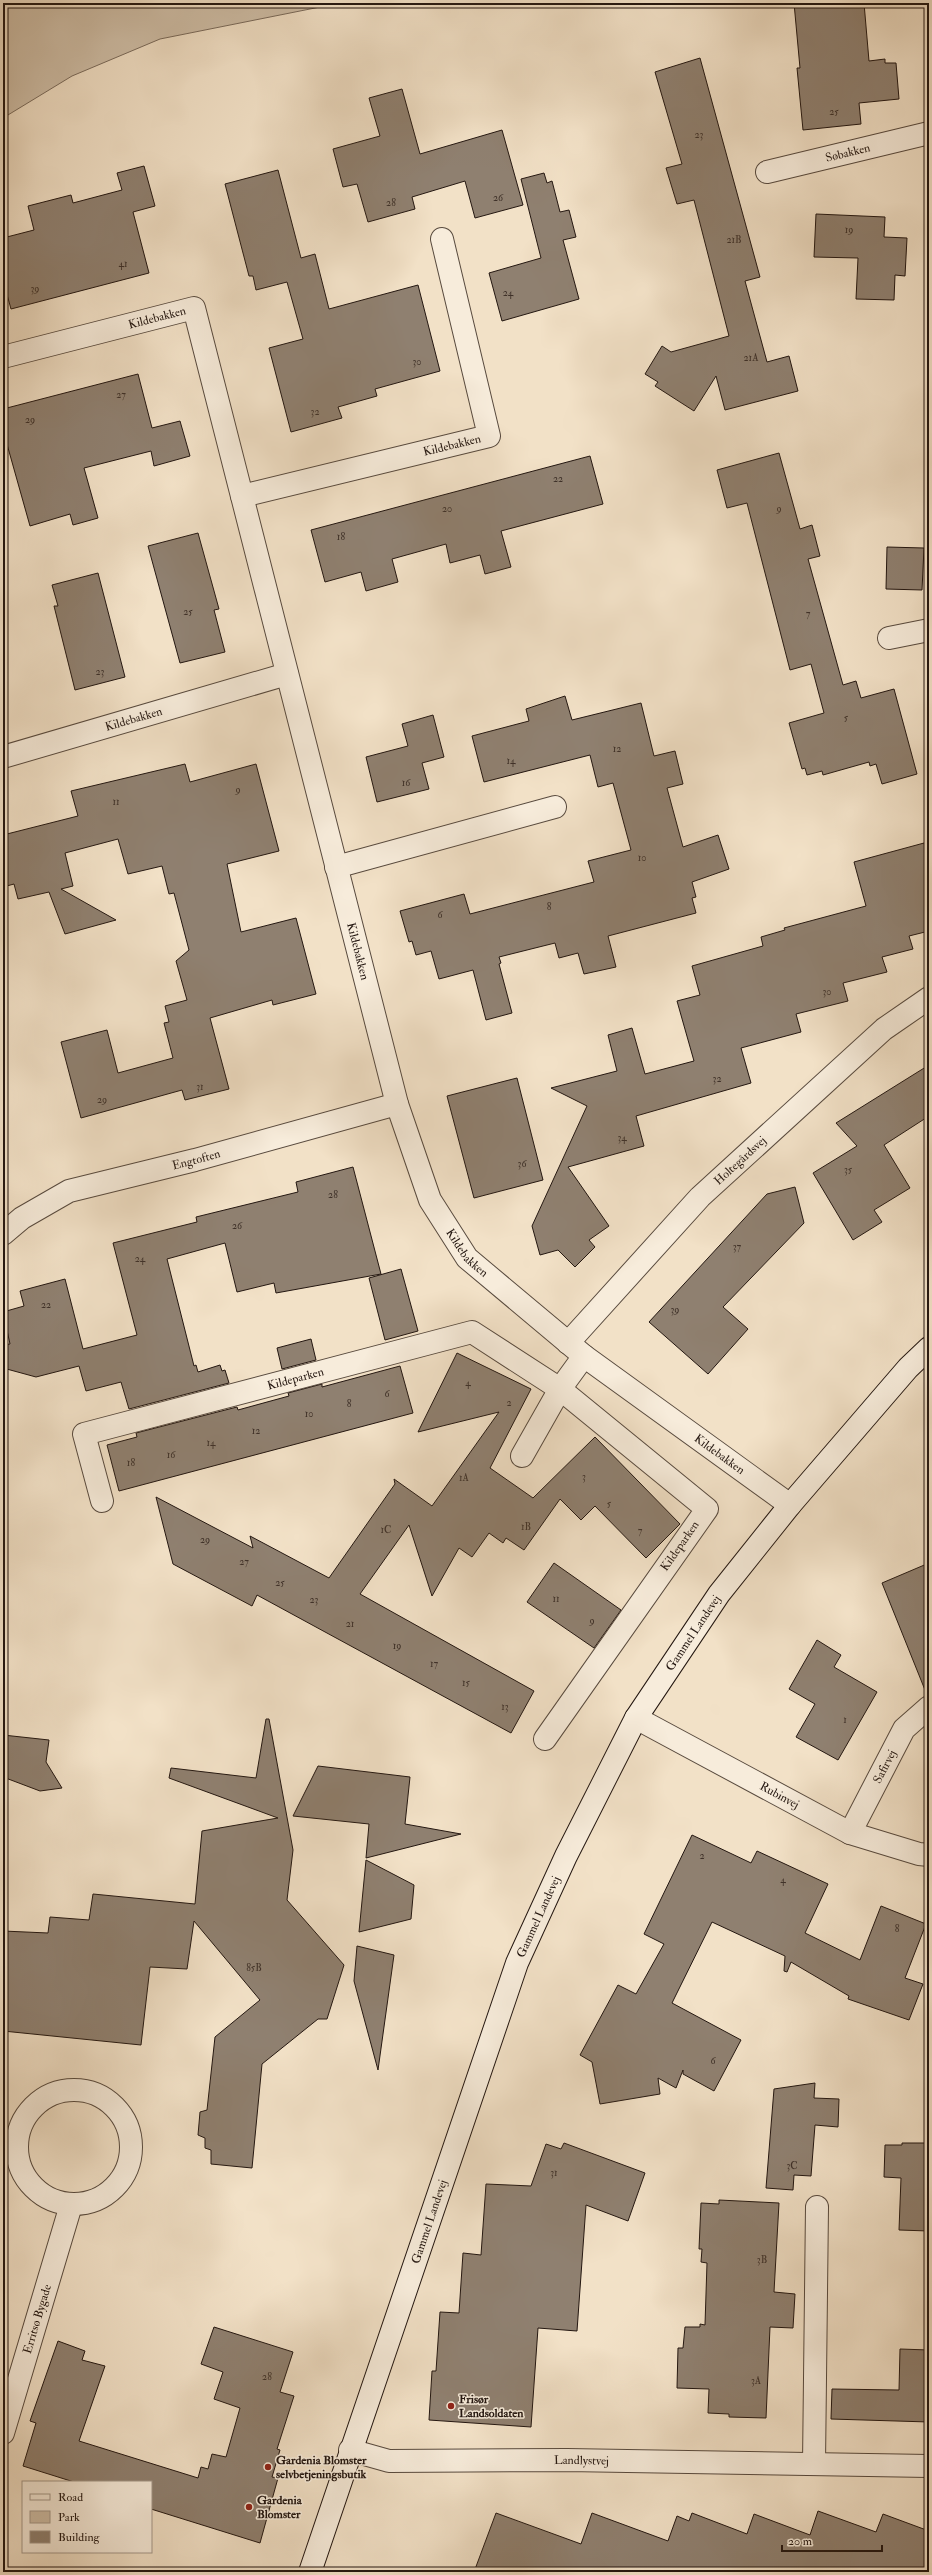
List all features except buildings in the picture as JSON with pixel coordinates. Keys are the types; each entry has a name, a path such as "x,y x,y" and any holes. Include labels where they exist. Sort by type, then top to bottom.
{"street":[{"name":"Søbakken","path":"767,172 929,133"},
{"name":"Kildebakken","path":"242,496 489,436 442,240"},
{"name":"Kildebakken","path":"3,357 194,308 397,1104 430,1200 467,1258 576,1350 790,1505"},
{"path":"889,638 929,630"},
{"name":"Kildebakken","path":"3,757 288,674"},
{"path":"336,867 555,807"},
{"name":"Holtegårdsvej","path":"576,1350 700,1197 884,1029 929,998"},
{"name":"Engtoften","path":"3,1234 22,1218 69,1191 195,1160 397,1104"},
{"name":"Kildeparken","path":"102,1501 84,1434 472,1332 560,1389 707,1509 545,1739"},
{"name":"Gammel Landevej","path":"310,2572 350,2450 517,1963 566,1856 636,1718 719,1594 790,1505 908,1368 929,1348"},
{"path":"522,1456 560,1389 576,1350"},
{"name":"Safirvej","path":"850,1833 904,1729 929,1707"},
{"name":"Rubinvej","path":"636,1718 850,1833 919,1854 929,1855"},
{"path":"58,2091 91,2092 118,2110 131,2140 126,2172 122,2179 100,2199 71,2205 40,2195 20,2169 16,2137 30,2108 58,2091"},
{"name":"Erritsø Bygade","path":"3,2433 71,2205"},
{"path":"814,2464 817,2207"},
{"name":"Landlystvej","path":"350,2450 389,2461 567,2460 929,2466"}],"green space":[{"path":"3,3 340,3 160,39 72,76 3,118"}],"place":[{"name":"Frisør Landsoldaten","path":"451,2406"},
{"name":"Gardenia Blomster selvbetjeningsbutik","path":"268,2467"},
{"name":"Gardenia Blomster","path":"249,2507"}]}
